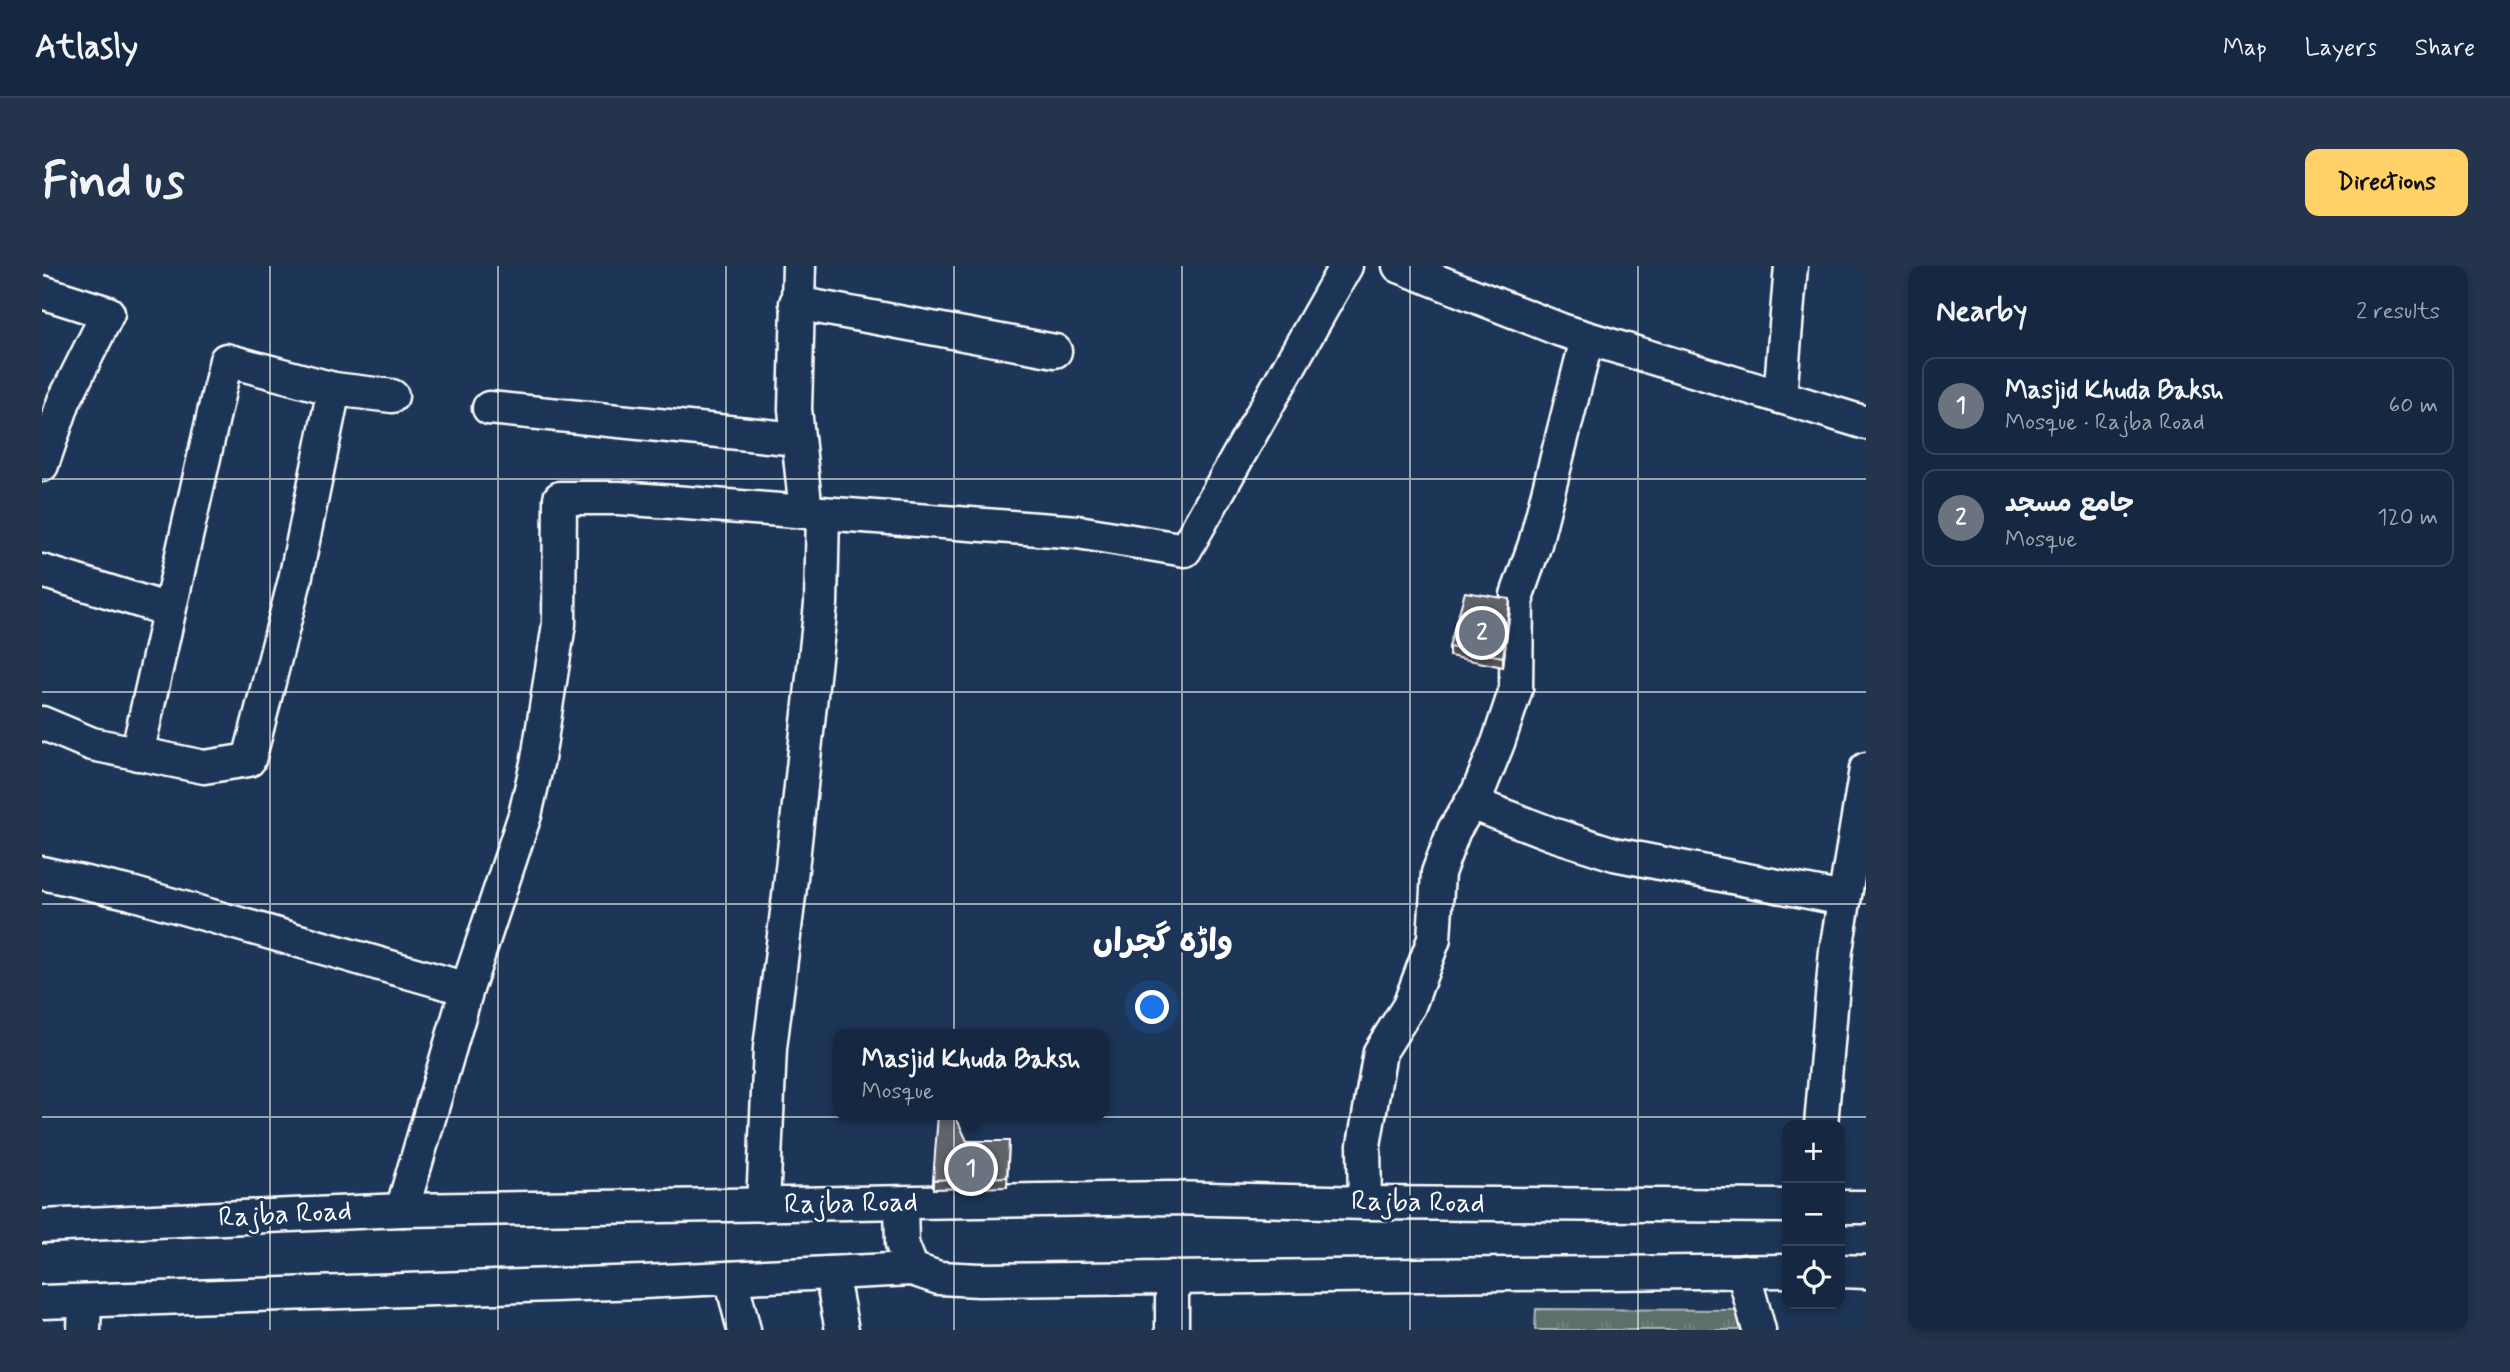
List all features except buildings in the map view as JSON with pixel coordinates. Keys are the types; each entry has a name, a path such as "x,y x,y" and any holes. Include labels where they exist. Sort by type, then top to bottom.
{"street":[{"path":"763,1205 769,1048 789,896 821,604 815,513 794,409 799,266"},
{"path":"402,1210 467,989 525,816 538,759 558,624 560,498 619,498 1078,532 1185,550 1346,266"},
{"path":"1399,266 1561,330 1866,423"},
{"path":"1780,397 1791,266"},
{"path":"42,292 108,313 64,401 42,465"},
{"path":"796,303 1055,351"},
{"path":"1365,1203 1364,1145 1380,1052 1409,1006 1434,939 1438,873 1454,830 1471,803 1498,743 1516,689 1517,595 1535,544 1587,338"},
{"path":"137,754 226,360 334,389 392,396"},
{"path":"42,723 92,744 204,767 249,760 295,580 334,389"},
{"path":"489,408 798,439"},
{"path":"42,571 169,610"},
{"path":"1821,1120 1836,950 1866,769"},
{"path":"1471,803 1614,855 1844,899"},
{"path":"42,873 131,893 467,989"},
{"name":"Rajba Road","path":"42,1226 402,1210 1170,1198 1365,1203 1782,1206"},
{"path":"901,1204 902,1244 926,1273"},
{"path":"1845,1207 1866,1207"},
{"path":"1743,1271 1759,1330"},
{"path":"42,1302 85,1315 831,1273 926,1273 979,1280 1782,1271"},
{"path":"1845,1271 1866,1272"},
{"path":"831,1273 842,1330"},
{"path":"1172,1277 1172,1330"},
{"path":"731,1278 744,1330"}],"green space":[{"path":"1536,1309 1740,1310 1746,1330 1535,1330"}],"place":[{"name":"جامع مسجد","path":"1482,633"},
{"name":"Masjid Khuda Baksh","path":"971,1169"}],"district":[{"name":"واڑہ گجراں","path":"1163,942"}]}
